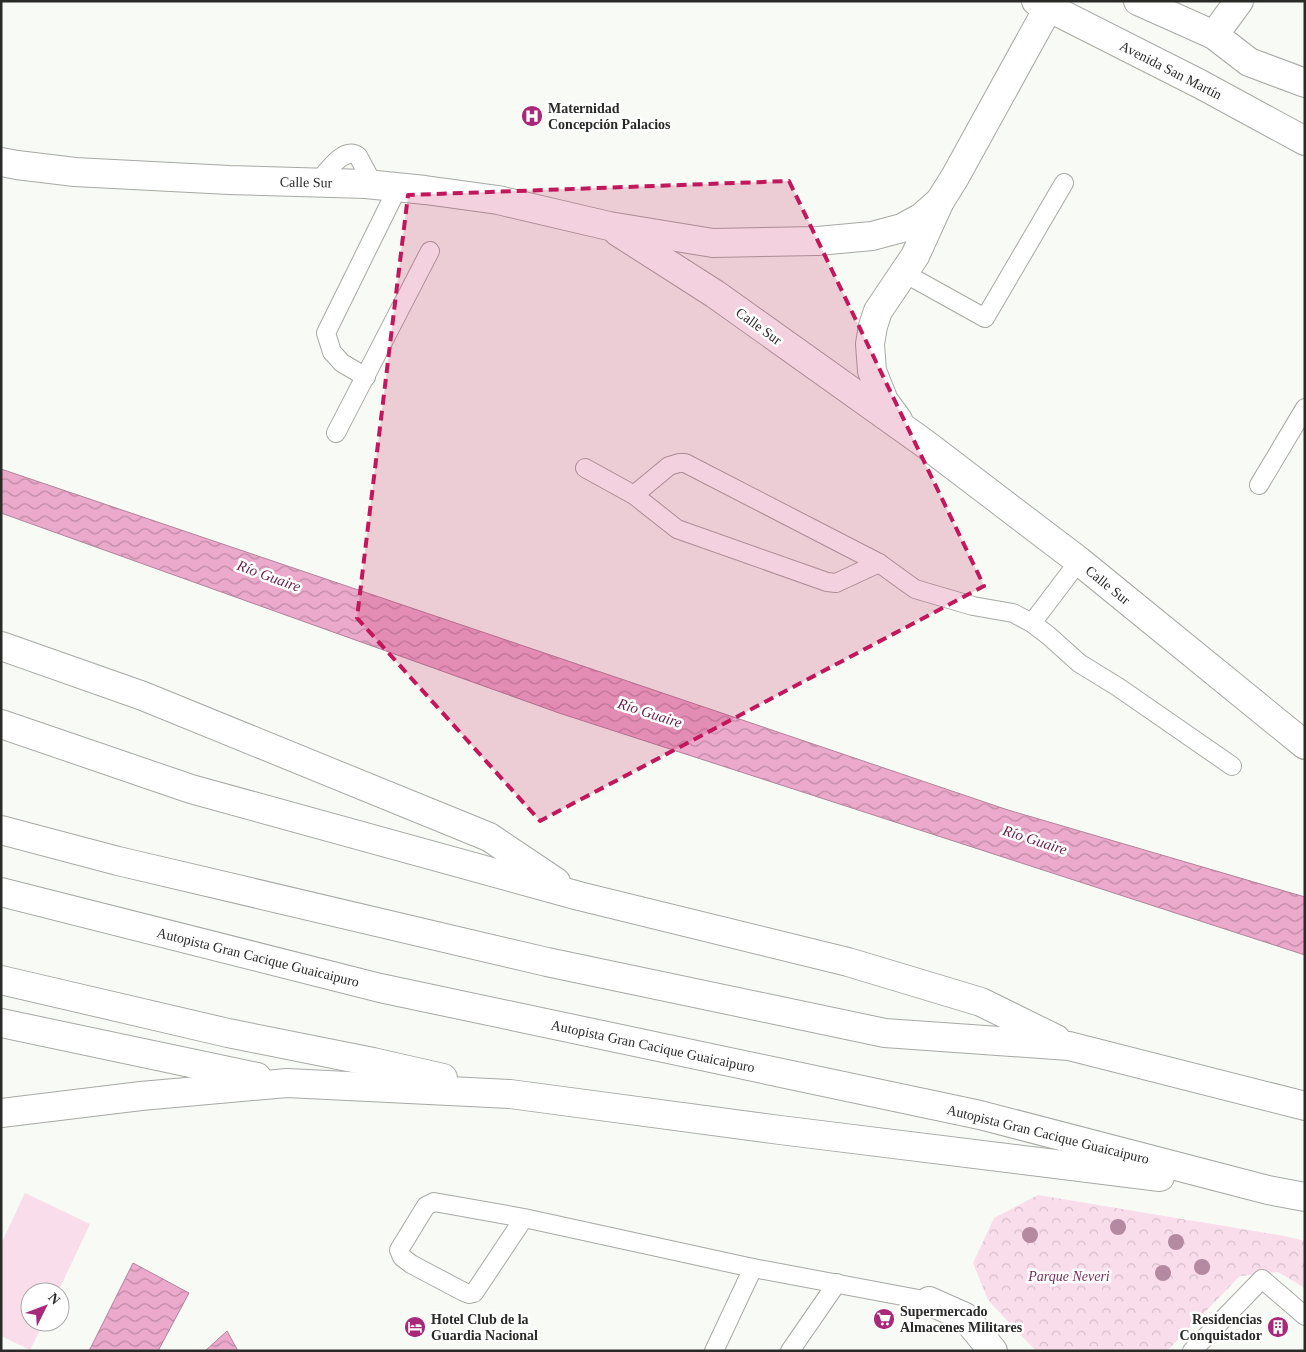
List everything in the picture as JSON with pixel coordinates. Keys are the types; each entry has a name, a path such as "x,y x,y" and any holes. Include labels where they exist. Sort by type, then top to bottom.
{"main road":[{"path":"1138,1 1214,35 1305,101"},
{"path":"1214,35 1238,1"},
{"name":"Avenida San Martín","path":"1046,3 1305,141"},
{"name":"Calle Sur","path":"906,431 884,401 872,371 870,344 873,326 878,311 915,256 940,201 956,176 1046,3"},
{"path":"1249,62 1305,83"},
{"path":"1200,84 1305,119"},
{"name":"Calle Sur","path":"1,162 75,172 386,186 498,200 609,226 713,243 818,242 872,236 902,228 922,217 940,201"},
{"name":"Calle Sur","path":"609,226 716,294 906,431 1079,561 1305,744"},
{"path":"1,646 143,696 489,838 578,896"},
{"path":"1,724 191,789 578,896 848,962 981,1002 1069,1046"},
{"path":"1,830 128,863 547,962 885,1033 1069,1046 1305,1106"},
{"name":"Autopista Gran Cacique Guaicaipuro","path":"1,892 380,988 980,1115 1268,1190 1305,1197"},
{"path":"1,980 228,1033 373,1062 510,1094"},
{"path":"1,1024 287,1083"},
{"path":"1,1113 140,1096 287,1083 510,1094 790,1131 1268,1190"},
{"path":"929,1301 965,1317 993,1351"}],"lane":[{"path":"904,272 985,318 1064,183"},
{"path":"366,377 342,363 332,352 326,333 386,186"},
{"path":"336,433 430,251"},
{"path":"1259,485 1305,408"},
{"path":"634,495 669,466 685,463 879,563 915,589 974,606 1014,613 1032,623 1049,636 1079,663 1118,687 1232,766"},
{"path":"585,468 634,495 677,529 827,582 836,583 879,563"},
{"path":"1032,623 1079,561"},
{"path":"524,1218 474,1293 464,1292 411,1264 402,1257 400,1250 426,1206 434,1202 524,1218 753,1268 929,1301"},
{"path":"714,1351 753,1268"},
{"path":"1192,1351 1262,1279 1305,1316"},
{"path":"790,1351 837,1283"}],"highlighted area":[{"path":"789,181 984,586 540,821 357,618 408,195"}],"green space":[{"path":"25,1193 90,1224 63,1282 20,1282 20,1332 39,1332 30,1350 1,1336 1,1244"},
{"name":"Parque Neveri","path":"1038,1195 1305,1241 1305,1288 1278,1272 1240,1276 1167,1351 1036,1351 988,1300 973,1263 994,1218"}],"water":[{"name":"Río Guaire","path":"1,469 1008,810 1305,897 1305,955 559,713 1,513"},
{"path":"133,1263 189,1293 158,1351 89,1351"},
{"path":"227,1331 238,1351 205,1351"}],"place":[{"name":"Maternidad Concepción Palacios","path":"532,116"},
{"name":"Supermercado Almacenes Militares","path":"884,1319"},
{"name":"Hotel Club de la Guardia Nacional","path":"415,1327"},
{"name":"Residencias Conquistador","path":"1278,1327"}]}
